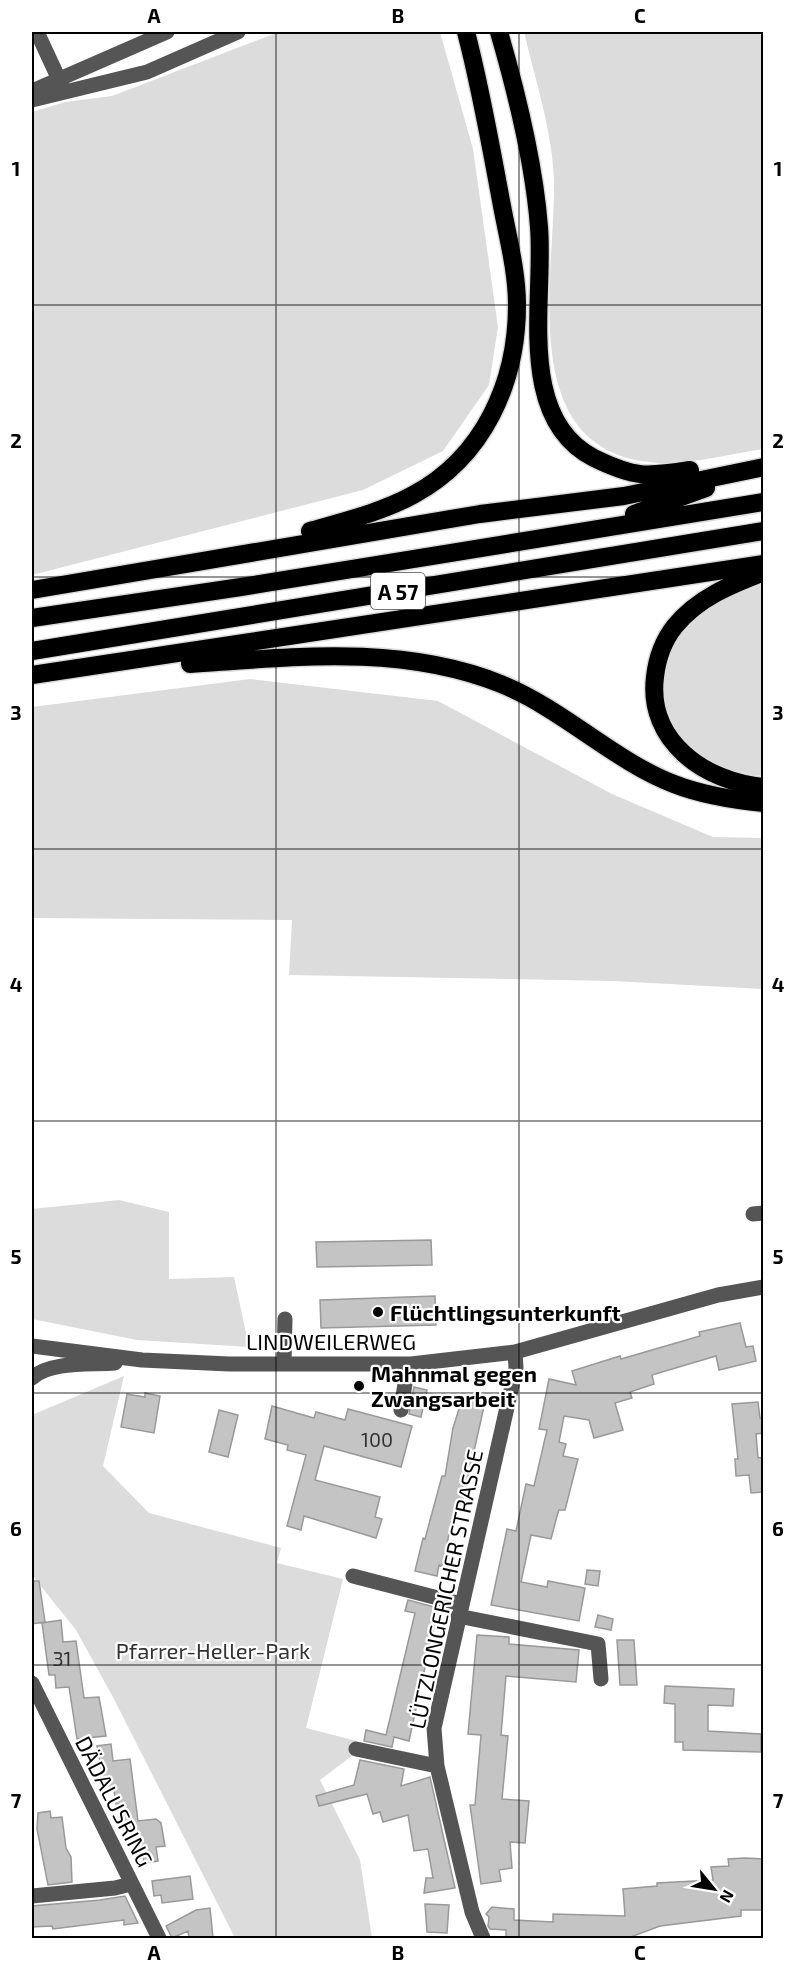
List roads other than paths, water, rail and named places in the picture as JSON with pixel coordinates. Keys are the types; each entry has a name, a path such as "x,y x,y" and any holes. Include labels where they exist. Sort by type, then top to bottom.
{"highway":[{"path":"219,557 347,521 414,494 451,468 481,435 497,408 508,380 514,350 517,304 515,278 466,32"},
{"path":"501,33 535,194 541,261 540,365 547,402 554,416 567,436 587,454 632,474 657,476 718,467 764,467"},
{"path":"32,590 480,514 624,496 764,467"},
{"path":"593,529 764,467"},
{"name":"A 57","path":"32,618 241,587 764,502"},
{"name":"A 57","path":"32,651 764,531"},
{"path":"32,675 107,666 764,564"},
{"path":"764,572 731,584 703,600 674,627 658,659 654,695 663,729 693,763 730,782 764,787"},
{"path":"107,666 184,664 323,655 373,656 432,663 477,675 526,695 673,784 740,800 764,803"}],"street":[{"path":"37,32 61,85"},
{"path":"32,100 167,32"},
{"path":"32,91 147,72 238,32"},
{"name":"LINDWEILERWEG","path":"32,1346 142,1360 285,1364 408,1364 514,1352 718,1295 764,1287"},
{"path":"285,1319 285,1364"},
{"name":"LÜTZLONGERICHER STRASSE","path":"483,1938 472,1912 437,1766 434,1728 516,1368 514,1352"},
{"name":"LINDWEILERWEG","path":"32,1378 37,1373 52,1369 142,1360"},
{"path":"401,1410 408,1364"},
{"path":"353,1576 460,1610 598,1644 601,1679"},
{"name":"DÄDALUSRING","path":"32,1683 159,1938"},
{"path":"356,1749 437,1766"},
{"path":"32,1896 115,1888 131,1884"}],"place":[{"name":"Flüchtlingsunterkunft","path":"378,1312"},
{"name":"Mahnmal gegen Zwangsarbeit","path":"359,1386"}],"park label":[{"name":"Pfarrer-Heller-Park","path":"213,1650"}]}
